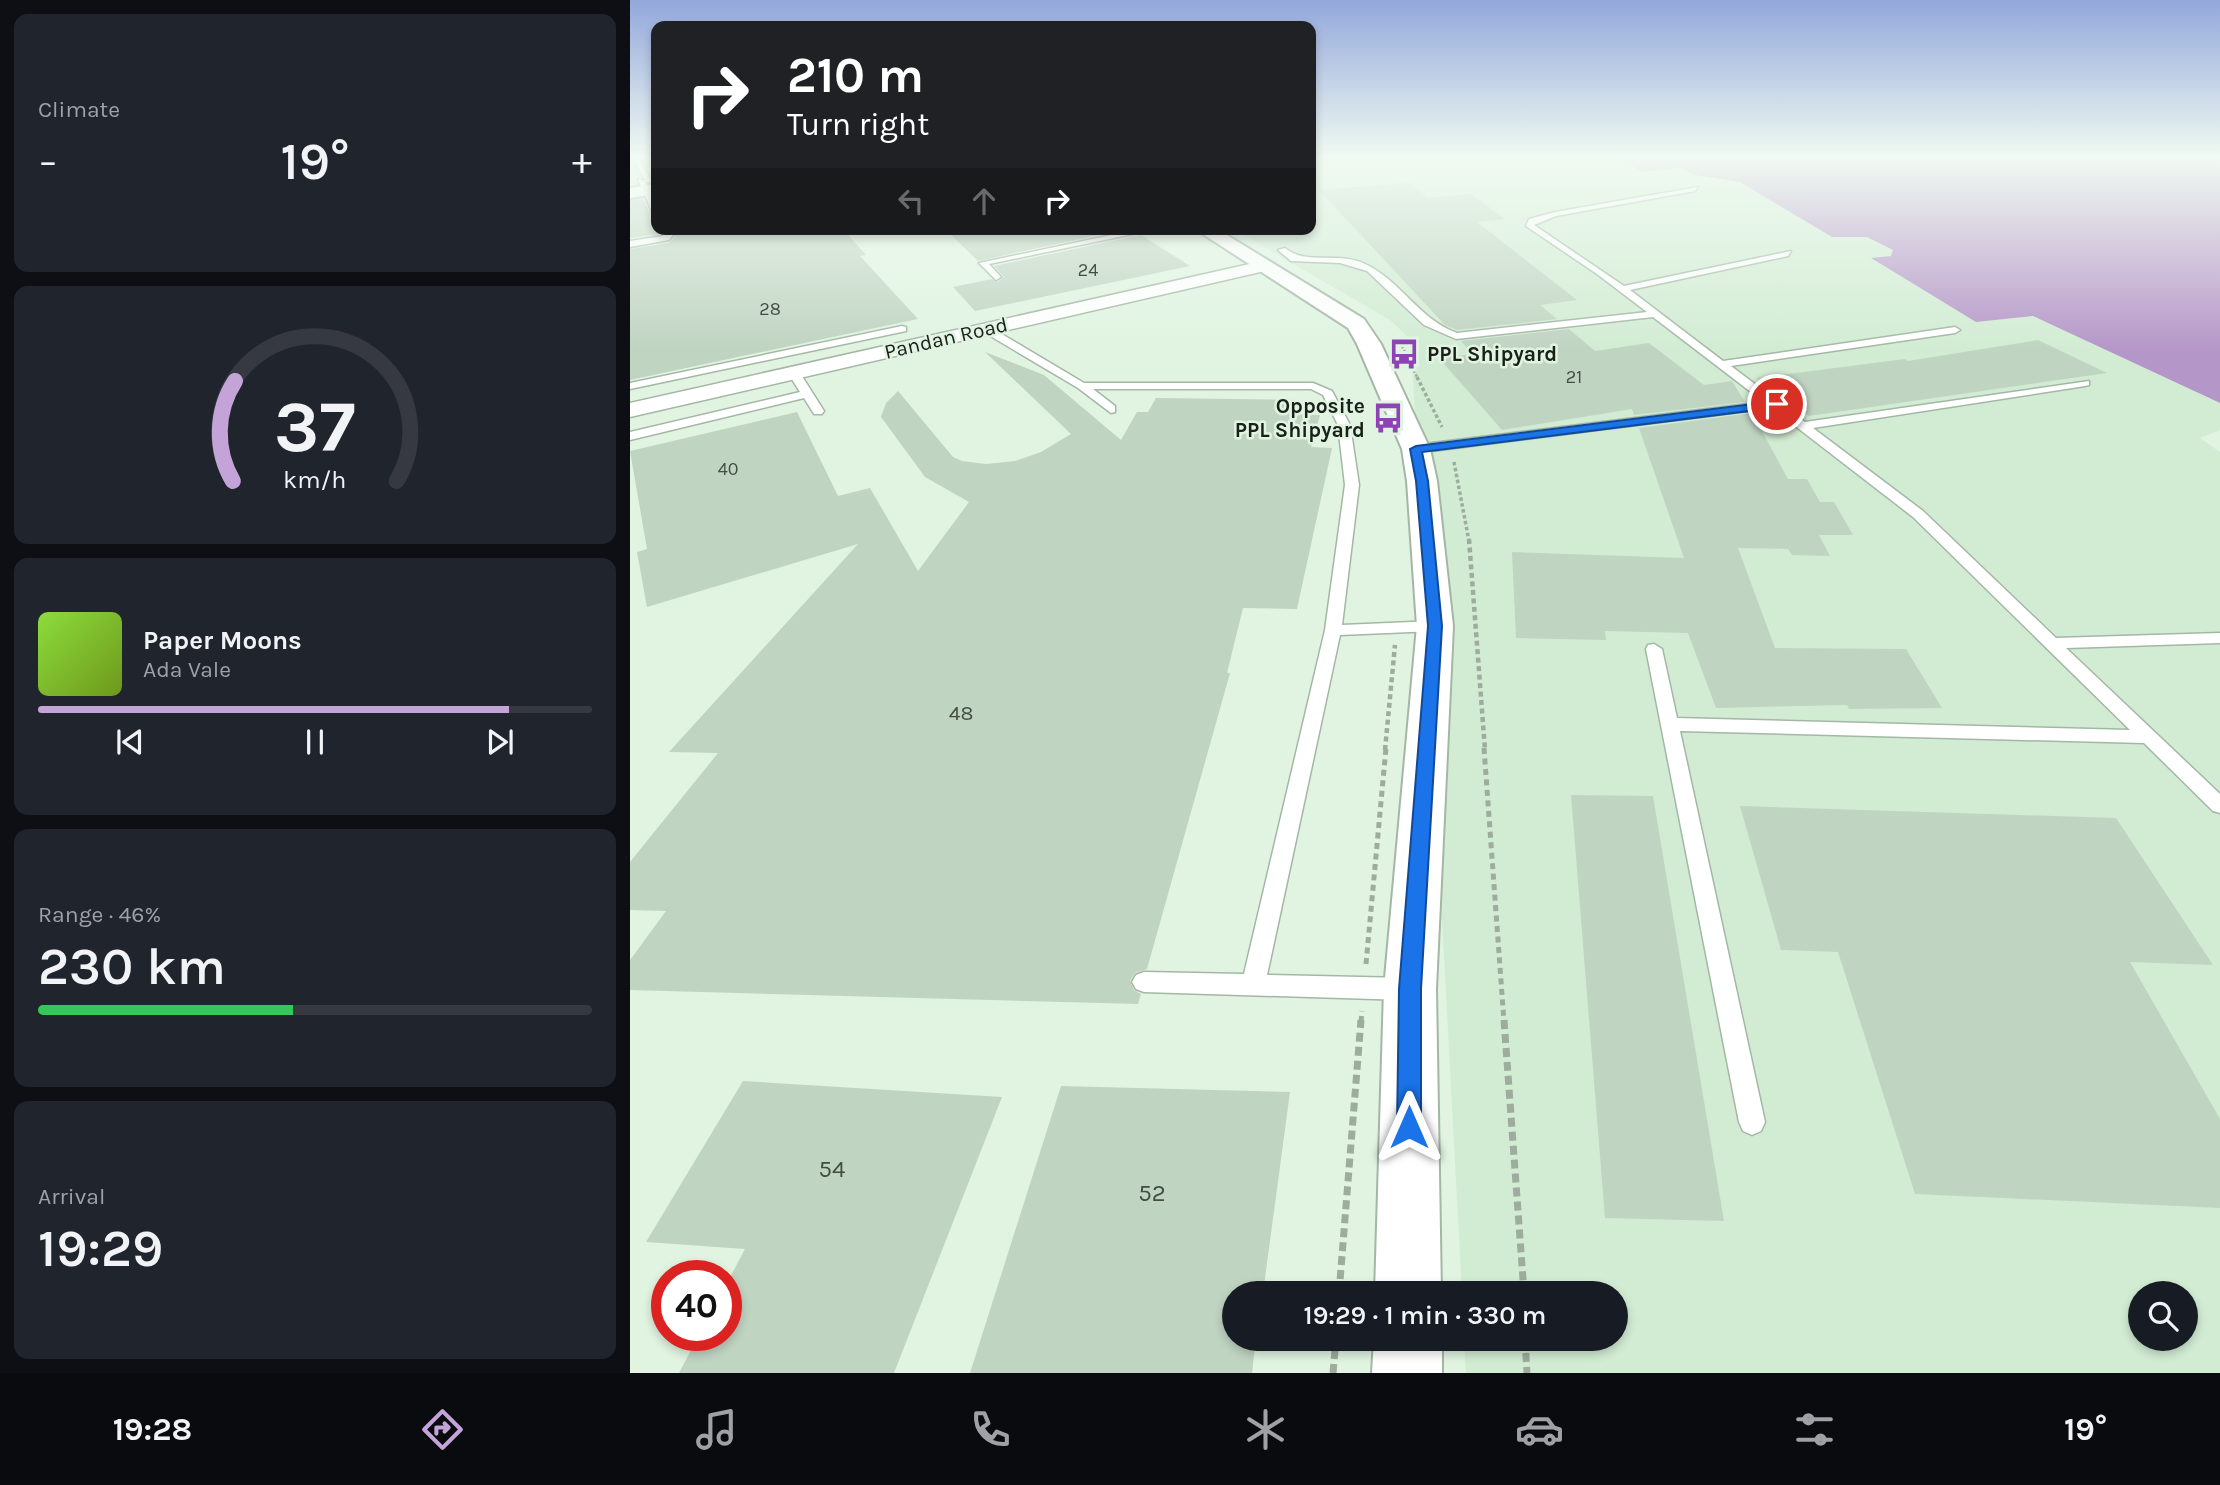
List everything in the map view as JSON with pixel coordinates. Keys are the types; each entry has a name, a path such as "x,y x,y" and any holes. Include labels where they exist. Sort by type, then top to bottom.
{"street":[{"path":"1218,235 1272,258 1356,324 1369,344 1416,449 1422,481 1435,626 1387,988 1407,1281"},
{"name":"Pandan Road","path":"630,410 986,329 1272,258"},
{"path":"1407,1373 1408,1351"}],"lane":[{"path":"1532,222 1531,226 1624,289 1918,514 2220,806"},
{"path":"630,244 666,238 669,235"},
{"path":"994,251 1078,235"},
{"path":"996,277 983,263 1123,235"},
{"path":"1624,289 1788,253"},
{"path":"1272,258 1336,259 1357,264 1373,272 1433,327 1456,336 1656,314"},
{"path":"630,386 902,329"},
{"path":"986,329 1082,386 1111,409"},
{"path":"1723,364 1955,330"},
{"path":"794,373 818,411"},
{"path":"1804,426 2085,383"},
{"path":"1082,386 1313,386 1324,389 1344,425 1352,485 1333,630 1253,985"},
{"path":"630,436 807,394"},
{"path":"1416,449 1777,404"},
{"path":"1333,630 1435,626"},
{"path":"2052,643 2220,638"},
{"path":"1654,649 1752,1122"},
{"path":"1670,724 2149,737"},
{"path":"1144,982 1387,988"}],"path":[{"path":"1499,984 1523,1281"},
{"path":"1341,1281 1387,988"},
{"path":"1333,1373 1335,1351"},
{"path":"1526,1351 1527,1373"}],"shaded area":[{"path":"1316,222 1807,222 1832,237 1867,237 1894,250 1891,256 1872,259 1976,322 2033,316 2220,403 2220,430 2200,438 2220,452 2220,1373 1466,1373 1465,1351 1628,1351 1628,1281 1461,1281 1411,340 1390,320 1243,235 1316,235"},
{"path":"1807,222 2220,222 2220,403 2033,316 1976,322 1871,258 1891,256 1893,250 1867,237 1832,237"}],"building":[{"path":"630,222 651,222 652,235 630,238"},
{"path":"1349,222 1477,222 1577,300 1540,305 1557,319 1457,330 1445,325"},
{"path":"848,235 866,255 860,256 918,319 630,380 630,249 669,243 675,237"},
{"path":"951,235 1098,235 978,261"},
{"path":"1141,235 1190,266 975,311 953,287 992,279 997,282 1004,277 994,266"},
{"path":"1569,329 1595,351 1649,343 1704,385 1732,381 1745,402 1634,415 1632,409 1502,430 1439,358 1472,354 1461,341"},
{"path":"2038,340 2107,373 1809,416 1757,378 1905,359 1908,361"},
{"path":"985,352 1044,375 1121,440 1137,412 1148,412 1156,398 1299,400 1295,414 1320,415 1311,447 1332,448 1297,609 1243,608 1227,673 1230,673 1147,969 1135,973 1130,981 1134,990 1141,994 1138,1004 630,990 630,960 666,911 630,910 630,862 718,753 669,752 858,544 647,607 637,552 647,549 630,451 797,412 838,496 870,488 918,571 969,502 925,477 881,417 886,403 898,391 953,457 962,461 986,464 1015,461 1041,452 1071,434"},
{"path":"1752,413 1788,479 1807,479 1820,502 1834,502 1853,535 1819,535 1830,556 1792,555 1788,549 1738,548 1775,648 1906,649 1942,708 1849,709 1847,705 1716,708 1688,633 1605,631 1606,640 1516,638 1512,552 1684,558 1639,428"},
{"path":"1571,795 1653,796 1724,1221 1605,1218"},
{"path":"1740,806 2116,818 2213,965 2130,962 2220,1119 2220,1208 1915,1194 1838,952 1781,950"},
{"path":"743,1081 1002,1097 894,1373 679,1373 691,1351 742,1351 742,1260 739,1260 745,1249 646,1242"},
{"path":"1061,1086 1290,1092 1265,1281 1222,1281 1222,1351 1255,1351 1252,1373 970,1373"}],"place":[{"name":"PPL Shipyard","path":"1404,354"},
{"name":"Opposite PPL Shipyard","path":"1388,418"}],"route":[{"path":"1409,1127 1410,989 1435,626 1422,481 1416,449 1777,404"}]}
